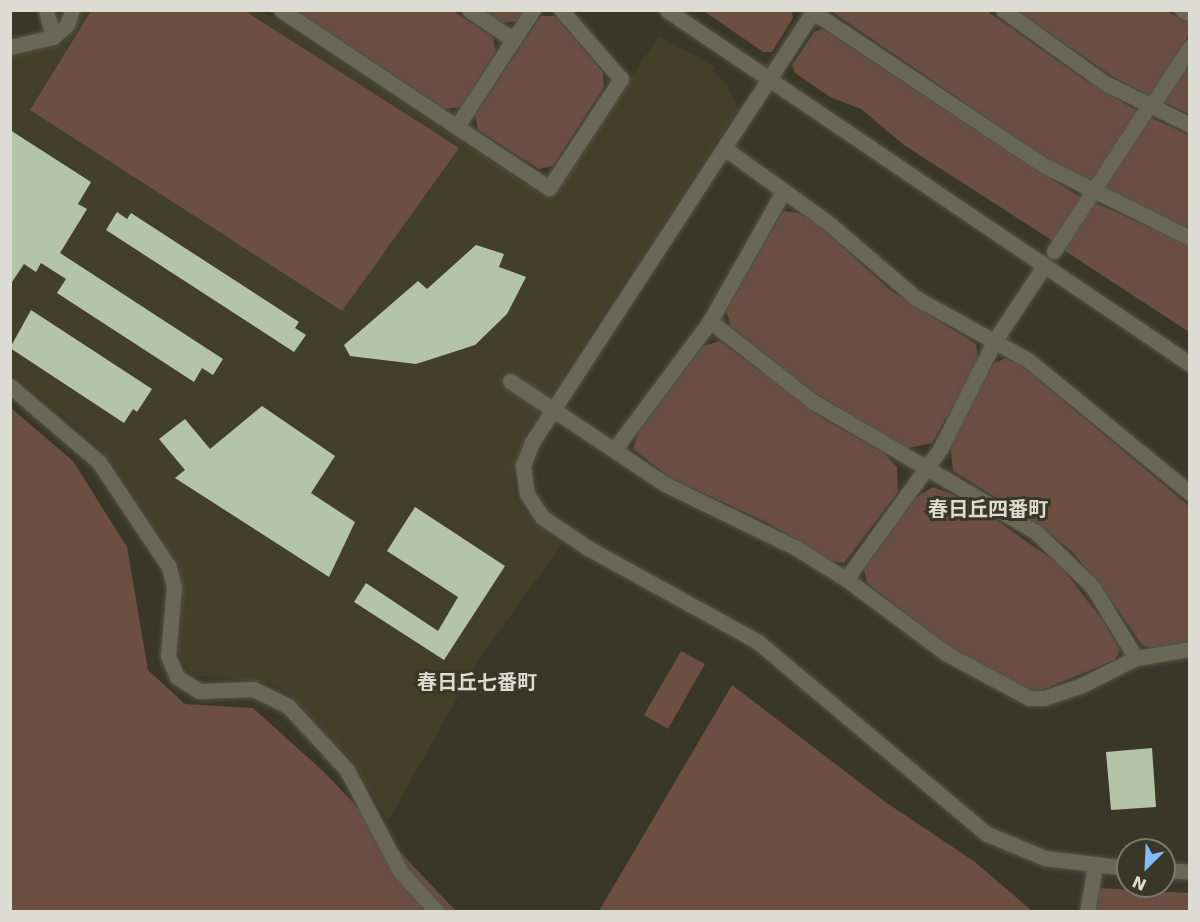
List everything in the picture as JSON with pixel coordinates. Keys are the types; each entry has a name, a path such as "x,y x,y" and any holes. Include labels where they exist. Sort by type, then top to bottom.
{"street":[{"path":"46,10 53,37"},
{"path":"10,47 53,37 67,25 72,10"},
{"path":"281,10 549,188 621,79 561,10"},
{"path":"469,10 514,40"},
{"path":"457,126 533,10"},
{"path":"667,10 767,80 1190,364"},
{"path":"1004,10 1106,83 1190,125"},
{"path":"1182,10 1190,14"},
{"path":"1116,867 1045,858 987,834 758,642 624,570 542,517 527,494 523,466 552,410 812,11 1092,193 1190,238"},
{"path":"1054,251 1190,48"},
{"path":"724,148 827,222 908,292 1028,360 1190,493"},
{"path":"614,450 710,321 783,192"},
{"path":"846,579 927,468 995,340 1044,266"},
{"path":"710,321 812,401 1024,524 1066,558 1092,585 1136,658"},
{"path":"510,381 665,484 762,530 846,579 946,654 1029,698 1082,685 1136,658 1190,649"},
{"path":"10,386 99,462 169,567 174,586 168,656 177,677 199,691 253,689 288,706 347,770 395,863 438,912"},
{"path":"1087,912 1095,866"}],"shaded area":[{"path":"81,11 262,11 549,199 659,36 715,67 713,71 727,84 738,109 526,432 513,473 516,498 534,523 562,544 479,659 388,821 353,761 292,696 270,683 192,675 178,653 183,583 177,561 121,474 91,439 11,373 10,56 59,46 74,31"},
{"path":"91,11 245,11 459,148 342,311 30,110"},
{"path":"296,11 453,11 493,37 496,51 461,107 445,109"},
{"path":"483,11 523,11 517,21 503,23"},
{"path":"704,11 792,11 793,18 772,52 763,52"},
{"path":"831,11 987,11 1085,80 1139,112 1094,184 1050,161"},
{"path":"1017,11 1167,11 1189,23 1189,35 1151,97 1115,78"},
{"path":"541,16 555,16 603,72 604,87 553,166 539,169 478,130 475,115"},
{"path":"823,29 1081,198 1053,241 904,145 861,109 830,97 795,73 792,65 815,31"},
{"path":"1189,60 1189,114 1162,101"},
{"path":"1147,116 1189,135 1189,228 1099,187"},
{"path":"1091,201 1189,245 1189,332 1062,249"},
{"path":"783,211 800,213 822,228 890,290 976,344 978,357 967,382 932,443 909,448 894,443 811,390 731,327 726,310"},
{"path":"720,341 824,419 884,453 897,467 898,492 844,563 832,561 766,522 671,478 633,449 639,431 703,346"},
{"path":"1006,358 1021,365 1189,506 1189,641 1151,648 1142,645 1100,584 1071,551 1037,523 953,471 950,445 993,364"},
{"path":"10,407 73,461 127,547 148,670 185,704 253,708 325,773 456,911 11,911"},
{"path":"933,487 969,501 1059,564 1104,622 1120,650 1115,660 1042,690 1024,689 952,649 867,583 864,570 915,498"},
{"path":"681,651 705,664 668,729 644,715"},
{"path":"732,685 884,801 975,862 1032,911 599,911"},
{"path":"1098,888 1116,889 1116,898 1176,898 1176,892 1189,893 1189,911 1093,912"}],"building":[{"path":"10,130 91,182 78,204 87,209 60,253 223,359 213,375 202,368 194,382 57,293 66,279 41,263 36,272 24,264 10,285"},
{"path":"117,212 127,219 131,213 299,322 295,328 306,335 294,352 106,230"},
{"path":"476,245 504,254 499,267 526,277 507,314 475,345 416,364 350,356 344,345 418,281 427,289"},
{"path":"31,310 152,389 137,412 133,409 124,423 10,348"},
{"path":"262,406 335,456 311,493 355,522 329,577 175,478 185,470 159,439 185,419 210,449"},
{"path":"415,507 505,566 444,660 354,602 366,583 438,631 458,597 387,551"},
{"path":"1152,748 1156,807 1111,810 1106,752"}],"district":[{"name":"春日丘四番町","path":"988,509"},
{"name":"春日丘七番町","path":"477,682"}]}
